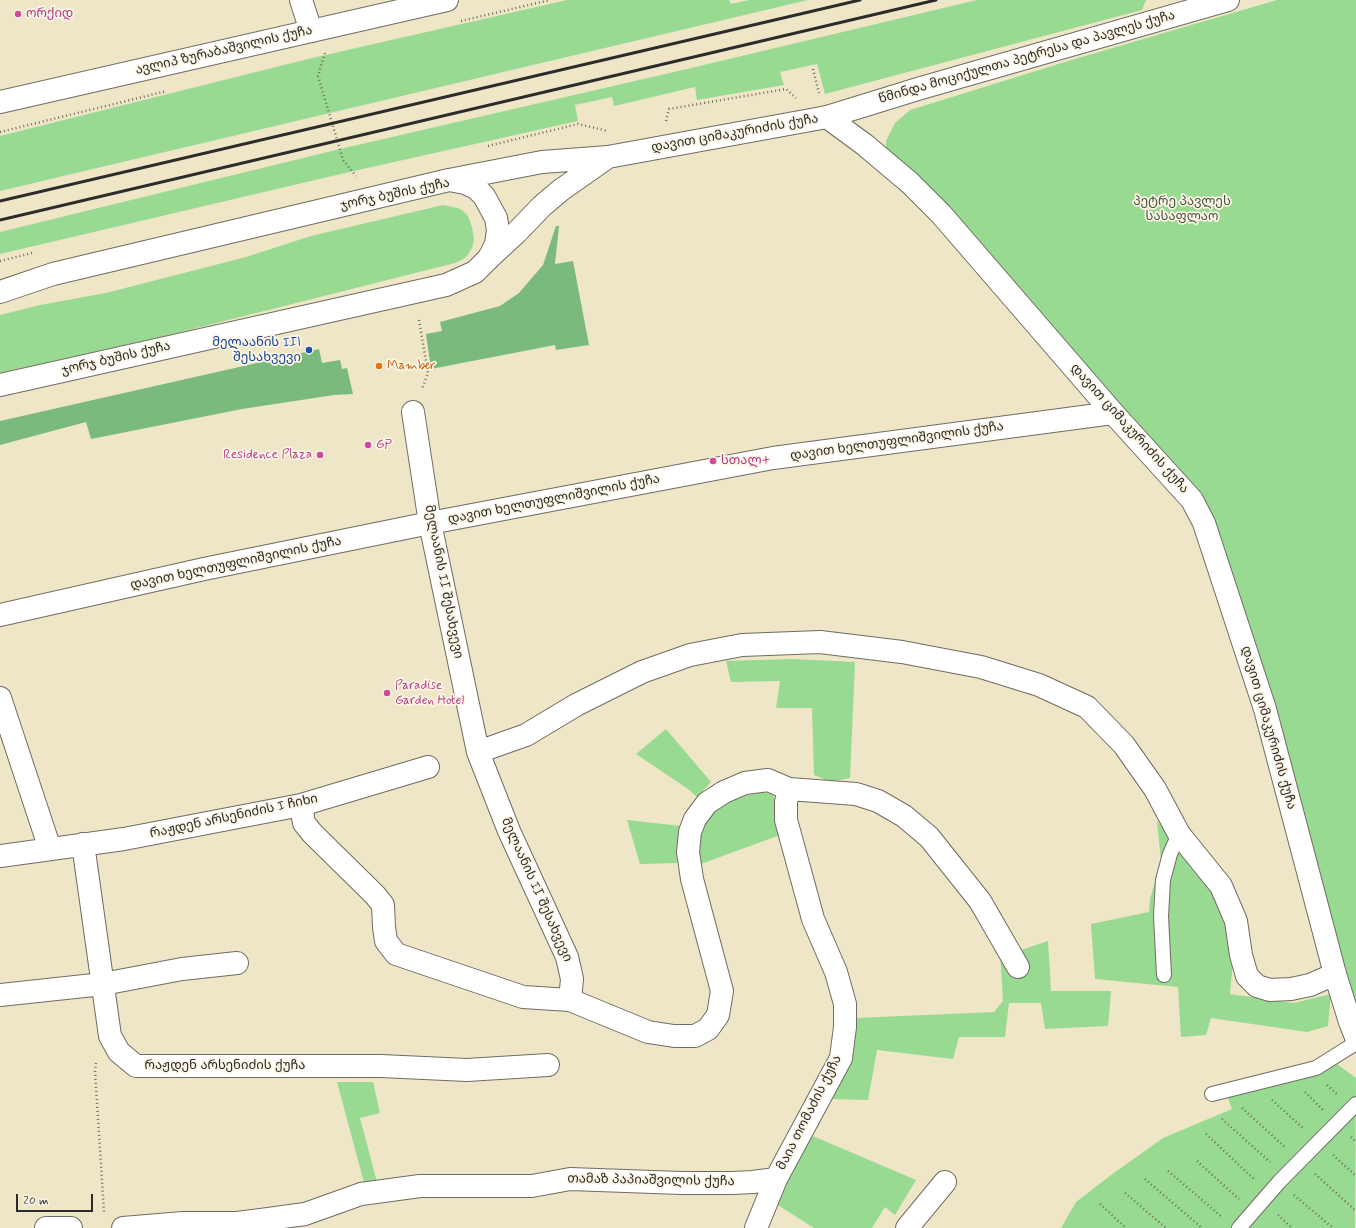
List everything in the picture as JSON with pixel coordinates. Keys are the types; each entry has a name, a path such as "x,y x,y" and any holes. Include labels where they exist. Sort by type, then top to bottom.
{"street":[{"path":"301,0 311,31"},
{"name":"ავლიპ ზურაბაშვილის ქუჩა","path":"0,102 447,0"},
{"name":"წმინდა მოციქულთა პეტრესა და პავლეს ქუჩა","path":"823,107 921,88 1228,0"},
{"name":"დავით ციმაკურიძის ქუჩა","path":"449,180 542,162 608,158 823,107 910,183 941,214 1113,413 1192,500 1204,523 1265,709 1335,974 1356,1037"},
{"name":"დავით ციმაკურიძის ქუჩა","path":"489,258 542,206 561,190 608,158"},
{"name":"ჯორჯ ბუშის ქუჩა","path":"0,292 53,274 449,180 465,183 476,188 484,196 496,218 498,230 496,244 489,258 475,272 446,285 0,385"},
{"path":"0,281 53,274"},
{"name":"მელაანის II შესახვევი","path":"413,412 430,523 478,752 509,831 567,957 572,979 570,1000"},
{"name":"დავით ხელთუფლიშვილის ქუჩა","path":"0,615 204,569 430,523 773,458 1113,413"},
{"path":"478,752 526,735 576,705 642,672 690,655 742,645 820,642 902,652 988,669 1039,685 1087,708 1124,745 1155,788 1179,834 1221,886 1236,921 1241,955 1247,976 1257,986 1270,990 1291,989 1310,985 1335,974"},
{"path":"0,698 50,849"},
{"name":"რაჟდენ არსენიძის I ჩიხი","path":"0,856 124,839 302,806 428,767"},
{"path":"302,806 304,822 312,833 375,894 383,905 386,941 396,954 523,997 570,1000 648,1032 674,1036 694,1036 708,1030 718,1015 722,991 692,879 688,852 690,832 695,818 706,803 724,792 745,783 768,780 789,788 856,794 878,801 904,816 929,837 980,901 1018,967"},
{"name":"მაია თომაძის ქუჩა","path":"756,1228 776,1179 841,1058 845,1027 844,1004 836,972 813,919 786,820 786,802 789,788"},
{"name":"რაჟდენ არსენიძის ქუჩა","path":"83,844 110,1036 119,1052 136,1066 381,1066 467,1070 548,1065"},
{"path":"0,995 103,984 182,969 237,963"},
{"name":"თამაზ პაპიაშვილის ქუჩა","path":"114,1224 238,1223 305,1214 361,1194 420,1186 532,1186 570,1178 725,1183 776,1179"},
{"path":"907,1228 945,1182"},
{"path":"46,1228 71,1228"}],"lane":[{"path":"1164,975 1161,916 1163,880 1170,854 1179,834"},
{"path":"1212,1094 1316,1068 1356,1043"},
{"path":"1238,1228 1278,1183 1356,1104"}],"path":[{"path":"326,52 318,76 343,160 356,176"},
{"path":"813,69 823,107"},
{"path":"419,320 428,373"},
{"path":"114,1224 95,1071 97,1062 117,1048"},
{"path":"1222,1120 1278,1183"},
{"path":"1206,1134 1278,1183 1333,1228"},
{"path":"1197,1161 1253,1211"},
{"path":"1168,1171 1222,1218"},
{"path":"1145,1179 1202,1228"},
{"path":"1125,1193 1166,1228"},
{"path":"1100,1204 1126,1228"}],"green space":[{"path":"567,0 729,0 731,4 749,0 808,0 0,191 0,136 308,59"},
{"path":"977,0 1146,0 1142,10 825,94 817,64 780,72 784,85 697,100 695,87 614,106 612,97 575,105 578,121 345,173 0,254 0,232 340,149"},
{"name":"პეტრე პავლეს სასაფლაო","path":"1277,0 1356,0 1356,1011 1348,989 1276,708 1211,511 1199,496 886,158 886,141 895,123 910,110 1068,61"},
{"path":"443,205 458,208 463,211 468,216 472,227 474,240 472,248 468,255 455,263 165,336 0,373 0,315 40,305 106,293 246,257 311,236"},
{"path":"556,226 559,226 555,264 573,261 589,345 556,350 555,345 431,369 426,334 442,331 440,322 500,306 519,293 543,265"},
{"path":"319,349 322,363 340,360 342,369 347,368 353,394 334,395 242,409 91,439 86,422 0,445 0,421"},
{"path":"792,659 855,662 850,778 831,782 814,775 812,708 776,708 780,681 731,682 726,661"},
{"path":"666,729 711,782 697,797 688,789 636,754"},
{"path":"761,791 773,795 779,808 780,835 698,865 698,845 704,818 725,803"},
{"path":"627,820 681,826 676,850 677,863 640,864"},
{"path":"1157,821 1191,862 1216,896 1228,924 1233,961 1230,994 1294,1003 1331,994 1328,1026 1307,1032 1211,1018 1206,1035 1181,1037 1178,987 1095,979 1091,924 1149,912 1150,899 1161,861"},
{"path":"984,889 1021,950 1048,941 1051,991 1111,991 1108,1026 1045,1029 1041,1003 1009,1003 1005,1037 959,1037 953,1059 877,1050 868,1100 830,1099 856,1018 994,1012 1003,1001 1000,951 967,904"},
{"path":"1337,1064 1356,1078 1355,1228 1061,1228 1076,1202 1163,1138 1232,1109 1227,1096 1315,1073"},
{"path":"337,1082 373,1082 380,1113 360,1118 378,1186 366,1190"},
{"path":"808,1134 916,1180 895,1215 885,1207 872,1228 814,1228 773,1202"}],"railway":[{"path":"0,201 860,0"},
{"path":"0,220 936,0"}],"place":[{"name":"ორქიდ","path":"18,14"},
{"name":"მელაანის III შესახვევი","path":"309,350"},
{"name":"Mamber","path":"379,366"},
{"name":"GP","path":"368,445"},
{"name":"Residence Plaza","path":"320,455"},
{"name":"სთალ+","path":"713,461"},
{"name":"Paradise Garden Hotel","path":"387,693"}]}
